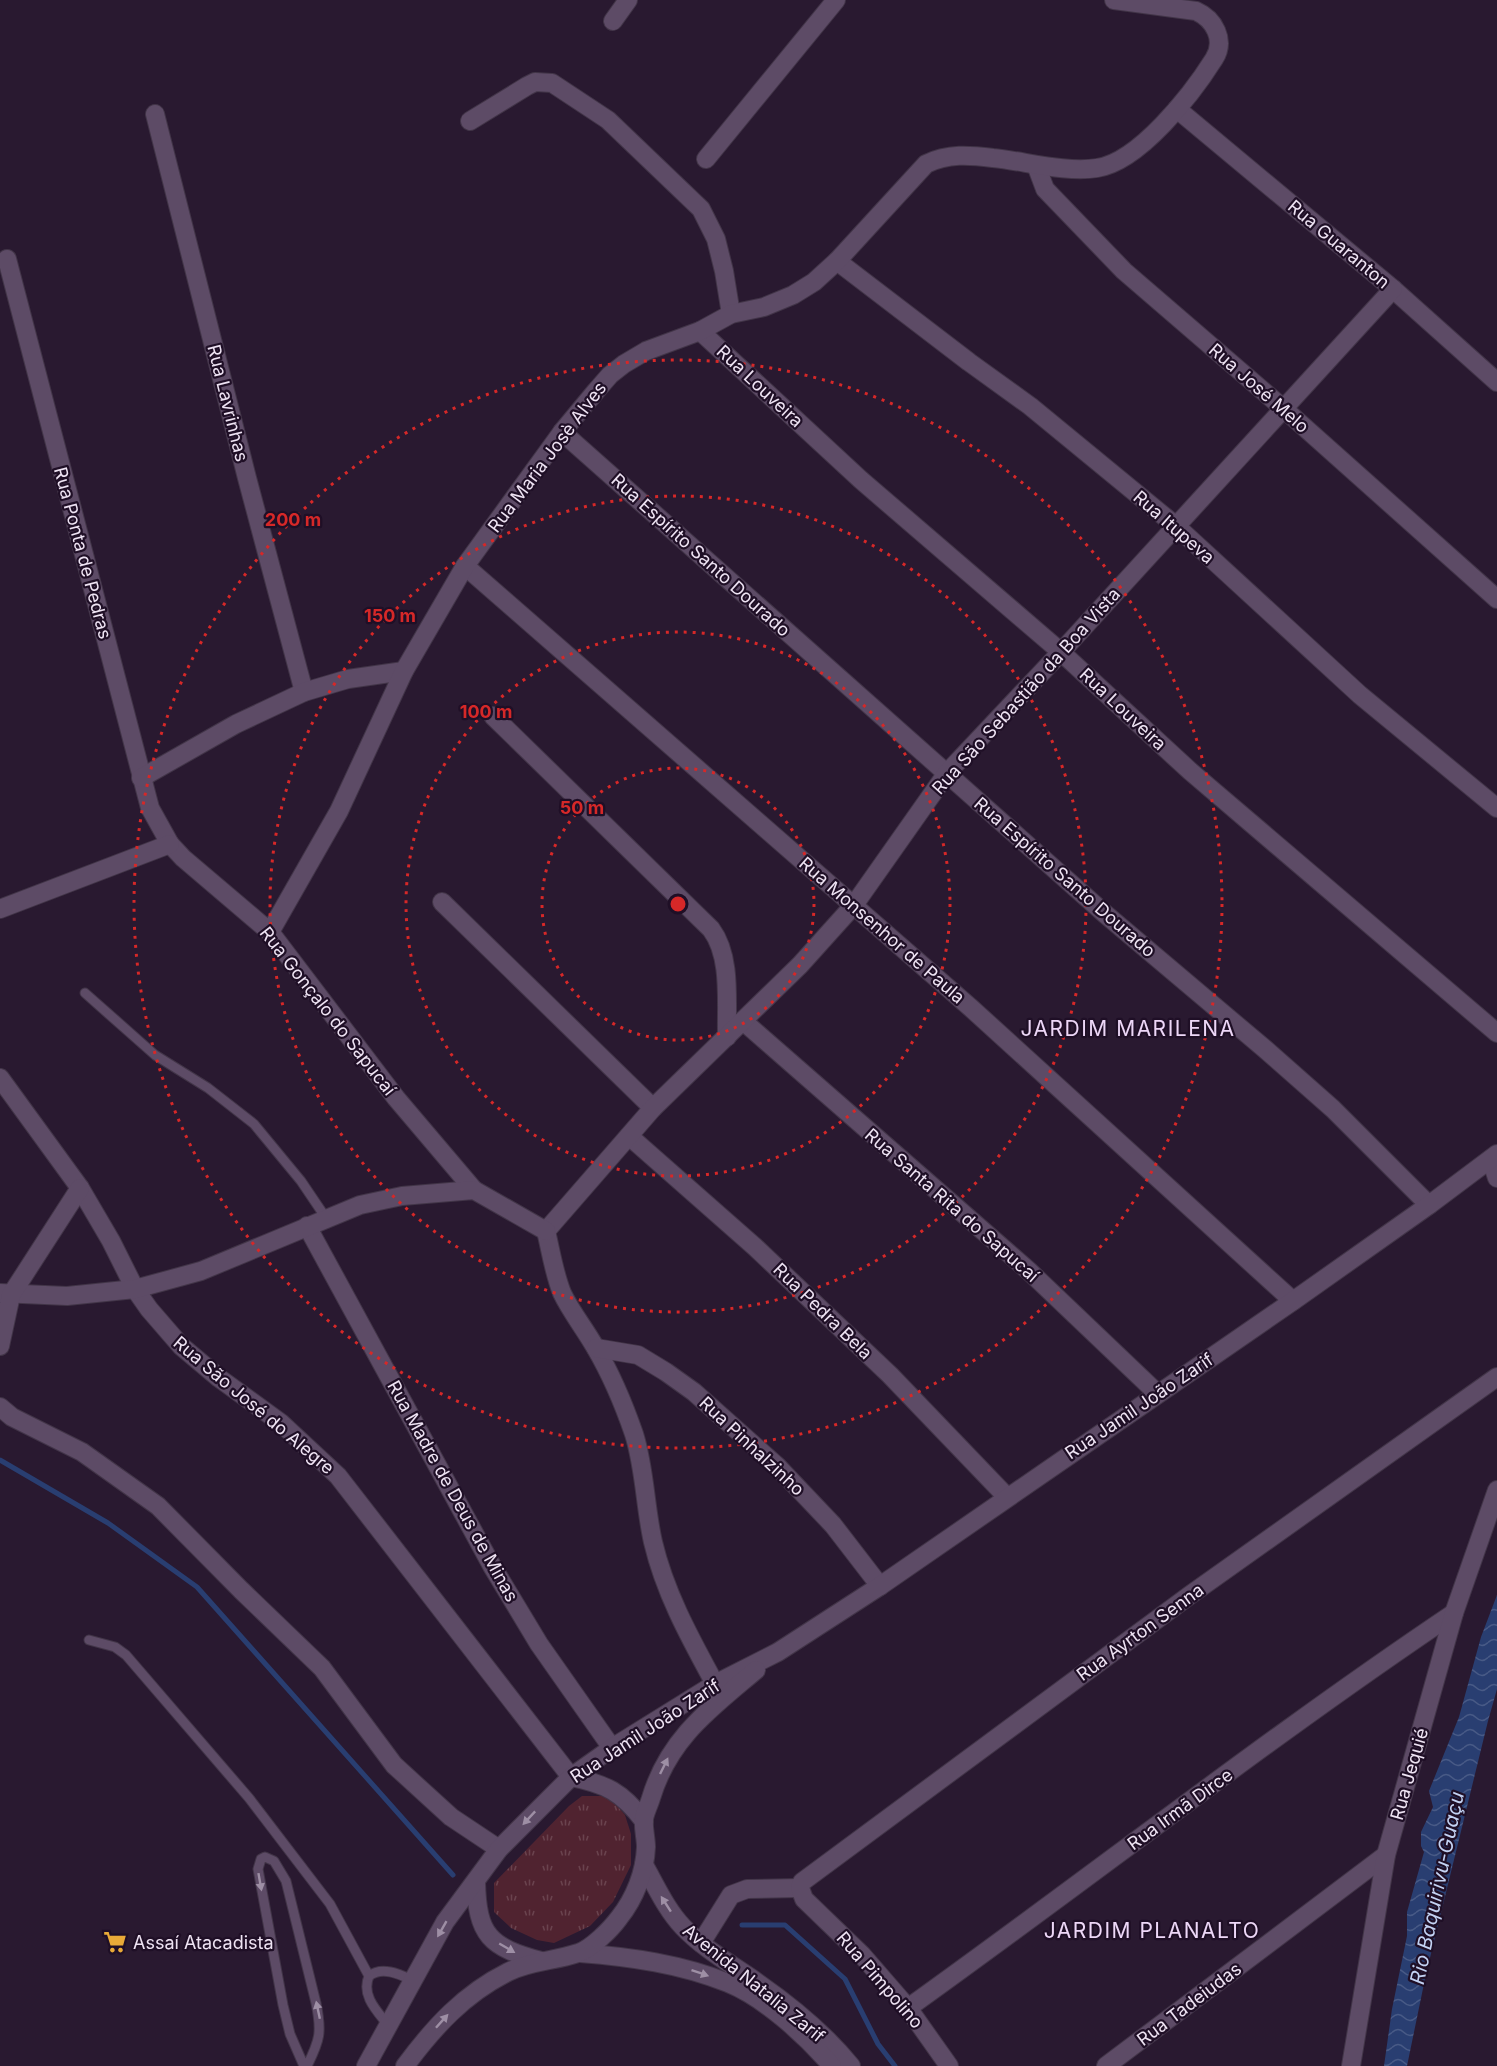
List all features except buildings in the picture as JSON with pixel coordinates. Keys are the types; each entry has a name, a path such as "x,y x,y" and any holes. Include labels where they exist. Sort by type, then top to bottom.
{"street":[{"path":"613,21 628,0"},
{"path":"706,159 836,0"},
{"name":"Rua Maria Josè Alves","path":"270,932 339,811 404,671 465,566 562,432 610,375 646,351 700,331 732,315 764,307 794,295 814,282 837,261 926,164 936,159 953,155 973,156 1036,165 1094,169 1112,165 1130,154 1177,109 1216,55 1218,39 1216,26 1207,16 1196,10 1114,0"},
{"path":"470,121 535,82 552,83 608,120 701,209 716,239 732,315"},
{"name":"Rua Guaranton","path":"1177,109 1393,289 1497,382"},
{"name":"Rua Lavrinhas","path":"155,114 250,490 304,692"},
{"name":"Rua José Melo","path":"1036,165 1045,189 1124,271 1284,409 1497,599"},
{"name":"Rua Ponta de Pedras","path":"7,259 141,778 150,808 170,844"},
{"name":"Rua Itupeva","path":"837,261 1030,406 1176,526 1360,695 1497,808"},
{"name":"Rua São Sebastião da Boa Vista","path":"546,1231 652,1108 800,965 854,905 947,773 1061,652 1393,289"},
{"name":"Rua Louveira","path":"700,331 861,480 1061,652 1190,771 1497,1033"},
{"name":"Rua Espírito Santo Dourado","path":"562,432 1104,913 1333,1109 1430,1205"},
{"name":"Rua Monsenhor de Paula","path":"465,566 971,1008 1293,1301"},
{"path":"141,778 236,724 304,692 348,679 404,671"},
{"path":"493,716 719,939 725,962 727,1036"},
{"path":"0,909 170,844"},
{"name":"Rua Gonçalo do Sapucaí","path":"170,844 183,858 270,932 396,1098 474,1190"},
{"path":"442,902 652,1108"},
{"name":"Rua Santa Rita do Sapucaí","path":"743,1021 1029,1271 1157,1393"},
{"name":"Rua São José do Alegre","path":"3,1087 80,1188 111,1241 135,1289 181,1346 219,1378 281,1423 338,1476 571,1777"},
{"name":"Rua Pedra Bela","path":"629,1136 755,1247 890,1375 1007,1497"},
{"path":"1494,1157 1497,1178"},
{"name":"Rua Jamil João Zarif","path":"366,2066 446,1922 499,1850 571,1777 612,1748 715,1683 778,1652 880,1586 1293,1301 1494,1157"},
{"path":"0,1347 5,1294 80,1188"},
{"path":"5,1294 67,1296 135,1289 201,1271 360,1205 402,1196 474,1190 546,1231 554,1272 563,1295 596,1348 622,1402 634,1436 653,1541 663,1578 679,1616 715,1683"},
{"name":"Rua Madre de Deus de Minas","path":"307,1226 492,1566 539,1644 612,1748"},
{"name":"Rua Pinhalzinho","path":"596,1348 638,1356 694,1392 777,1466 833,1525 880,1586"},
{"name":"Rua Ayrton Senna","path":"802,1893 802,1882 815,1871 1190,1595 1497,1377"},
{"path":"0,1407 12,1417 82,1452 158,1506 322,1668 394,1765 451,1817 499,1850"},
{"name":"Rua Jequié","path":"1351,2066 1386,1855 1454,1613 1497,1490"},
{"name":"Rua Irmã Dirce","path":"908,2008 1374,1666 1454,1613"},
{"name":"Rua Jamil João Zarif","path":"405,2066 445,2016 470,1995 511,1971 541,1961 580,1953 620,1918 634,1893 645,1864 644,1821 655,1784 669,1755 688,1729 778,1652"},
{"path":"571,1777 601,1784 619,1793 644,1821"},
{"name":"Rua Tadeiudas","path":"1106,2066 1386,1855"},
{"name":"Avenida Natalia Zarif","path":"645,1864 665,1904 682,1927 794,2009 851,2066"},
{"path":"476,1881 477,1905 482,1923 491,1938 505,1949 541,1961"},
{"path":"701,1943 732,1895 747,1889 802,1893"},
{"name":"Rua Pimpolino","path":"802,1893 862,1955 908,2008 948,2066"},
{"name":"Avenida Natalia Zarif","path":"580,1953 656,1962 692,1970 731,1984 776,2012 832,2066"}],"lane":[{"path":"85,993 155,1056 208,1088 254,1124 301,1181 326,1218"},
{"path":"88,1640 115,1647 126,1655 241,1789 330,1904 369,1976"},
{"path":"264,1857 274,1861 286,1881 318,2013 320,2023 318,2044 306,2066 290,2034 283,2005 258,1869 264,1857"},
{"path":"388,2025 370,2000 366,1983 369,1976 374,1972 384,1971 412,1980"}],"green space":[{"path":"582,1796 609,1796 625,1815 631,1834 631,1865 613,1902 590,1926 554,1943 537,1940 511,1928 494,1912 494,1883 569,1806"}],"water":[{"name":"Rio Baquirivu-Guaçu","path":"1497,1595 1497,1689 1426,1974 1407,2066 1384,2066 1392,2009 1407,1936 1407,1912 1424,1852 1421,1846 1421,1832 1433,1807 1429,1791 1459,1717 1481,1637"}],"waterway":[{"path":"0,1460 108,1523 197,1587 453,1875"},
{"path":"742,1925 785,1925 845,1979 878,2044 895,2066"}],"place":[{"name":"Assaí Atacadista","path":"115,1942"}],"district":[{"name":"JARDIM MARILENA","path":"1128,1028"},
{"name":"JARDIM PLANALTO","path":"1152,1930"}]}
